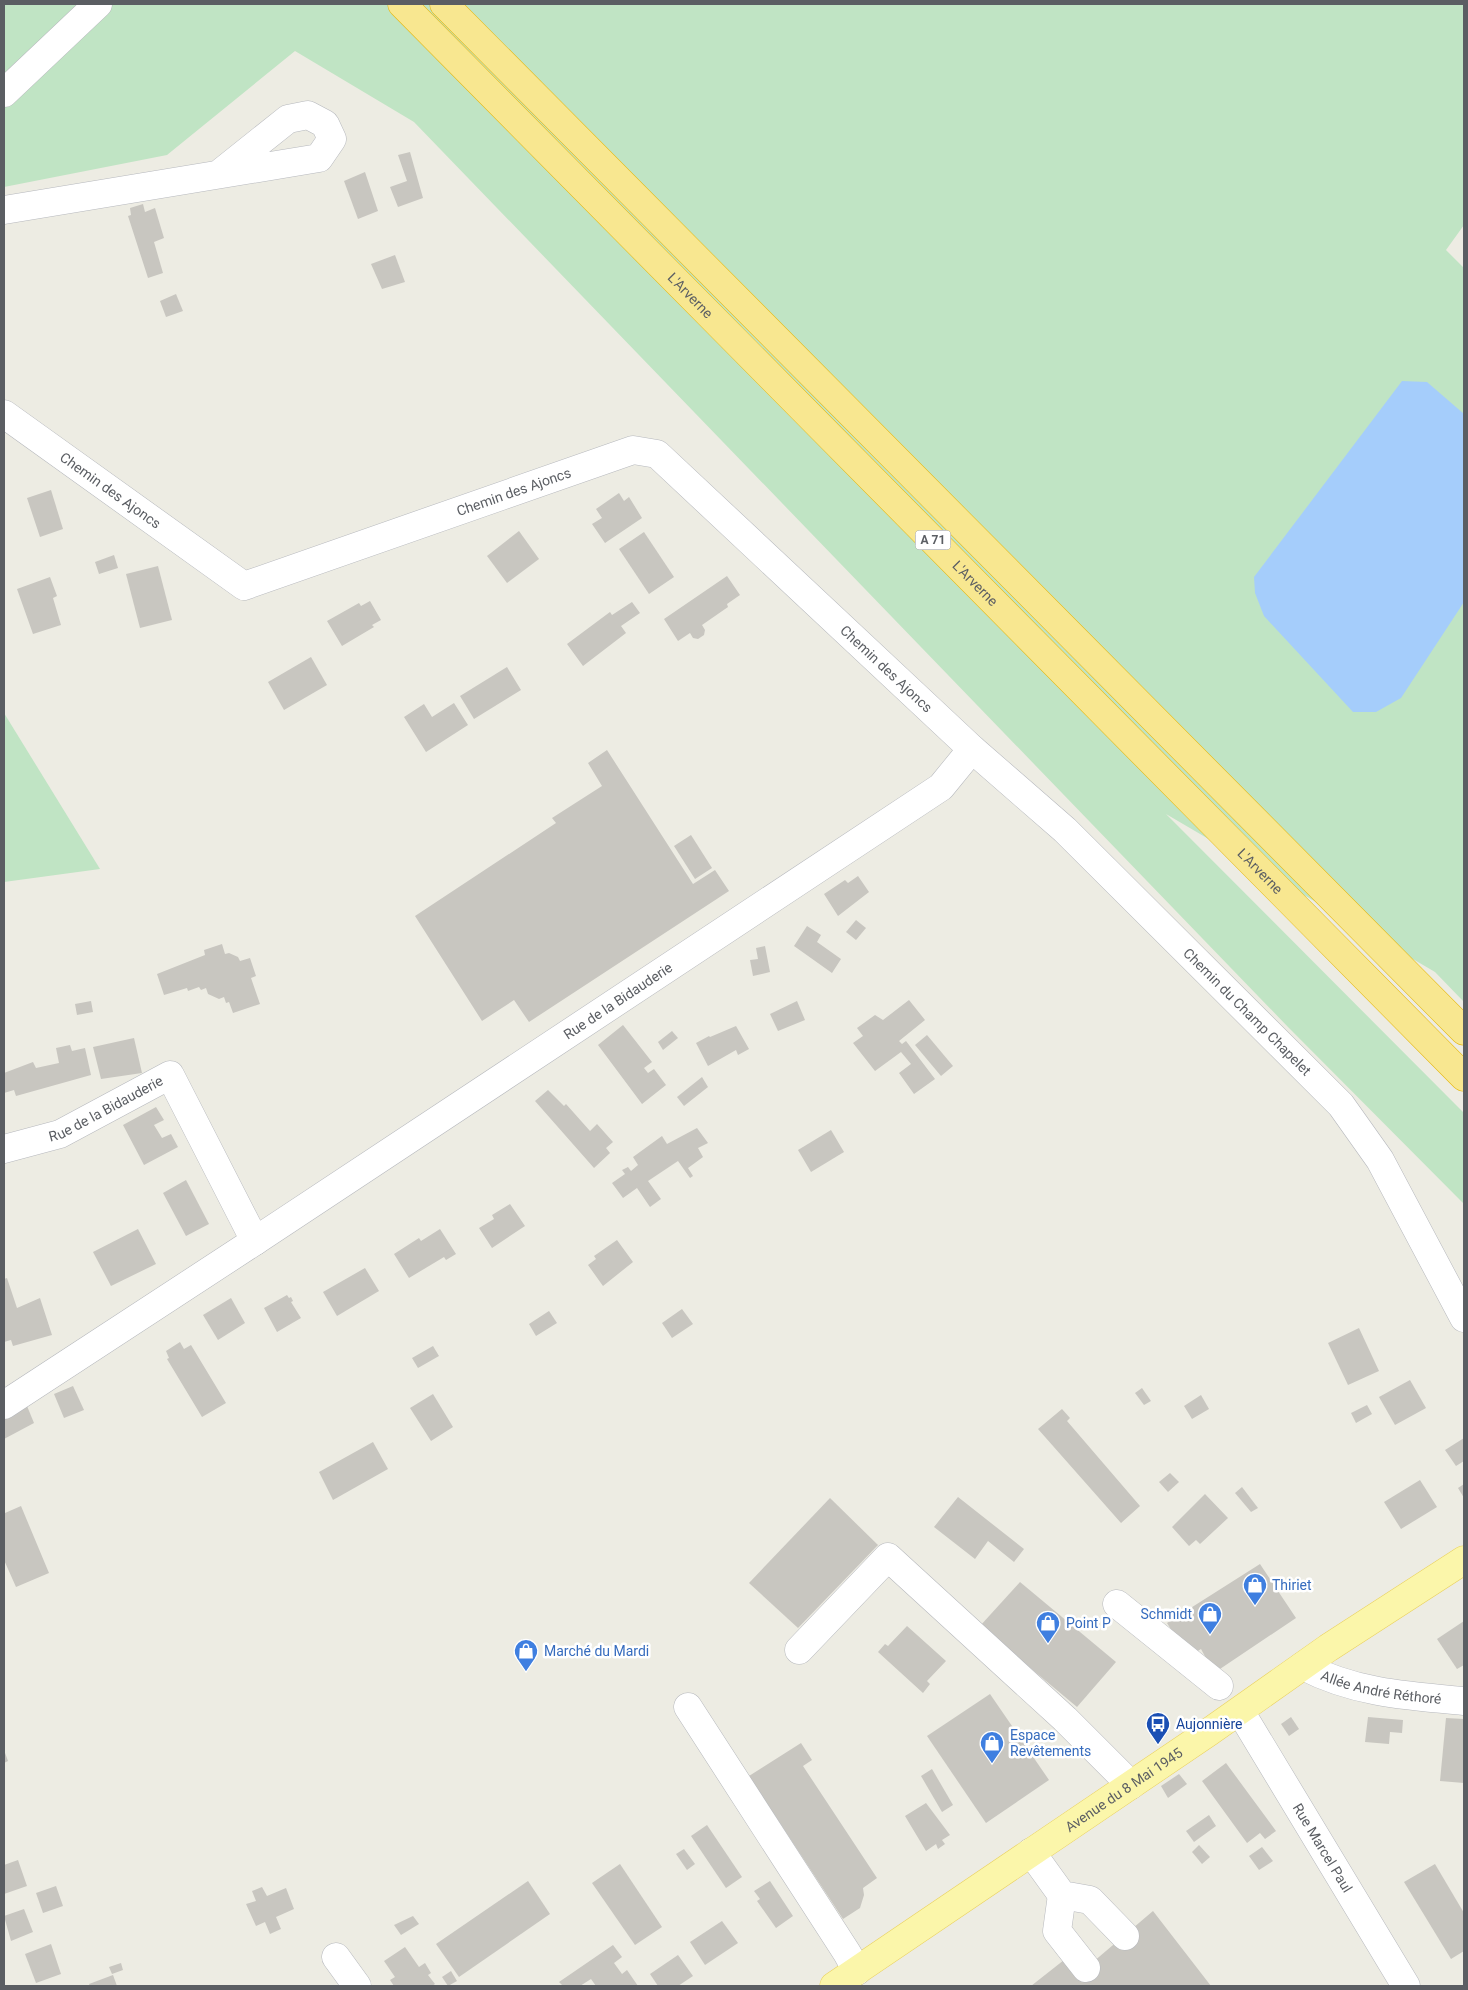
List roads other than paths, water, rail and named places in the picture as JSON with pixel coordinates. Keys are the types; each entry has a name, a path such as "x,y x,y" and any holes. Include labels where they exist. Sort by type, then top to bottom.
{"highway":[{"name":"L'Arverne","path":"402,4 1464,1077"},
{"name":"A 71","path":"444,4 1464,1031"}],"main road":[{"name":"Avenue du 8 Mai 1945","path":"834,1986 1303,1666 1464,1560"}],"street":[{"path":"4,93 98,4"},
{"path":"4,210 220,174"},
{"name":"Chemin des Ajoncs","path":"4,414 244,586 633,450 657,454 972,749"},
{"name":"Rue de la Bidauderie","path":"4,1405 941,787 972,749"},
{"name":"Chemin du Champ Chapelet","path":"972,749 1065,830 1341,1105 1380,1160 1464,1318"},
{"name":"Rue de la Bidauderie","path":"4,1149 60,1134 170,1075 255,1241"},
{"path":"799,1650 888,1557 1065,1719 1131,1785"},
{"path":"1117,1604 1219,1686"},
{"name":"Allée André Réthoré","path":"1303,1666 1327,1678 1374,1692 1464,1701"},
{"path":"688,1707 857,1971"},
{"name":"Rue Marcel Paul","path":"1240,1710 1406,1986"},
{"path":"1031,1852 1062,1895 1057,1931 1086,1968"},
{"path":"1062,1895 1090,1900 1125,1936"},
{"path":"336,1957 357,1986"}],"water":[{"path":"1402,381 1427,382 1464,414 1464,602 1401,698 1376,712 1353,712 1264,616 1255,593 1254,577"}],"place":[{"name":"Thiriet","path":"1255,1606"},
{"name":"Schmidt","path":"1210,1635"},
{"name":"Point P","path":"1048,1644"},
{"name":"Marché du Mardi","path":"526,1672"},
{"name":"Aujonnière","path":"1158,1745"},
{"name":"Espace Revêtements","path":"992,1764"}]}
